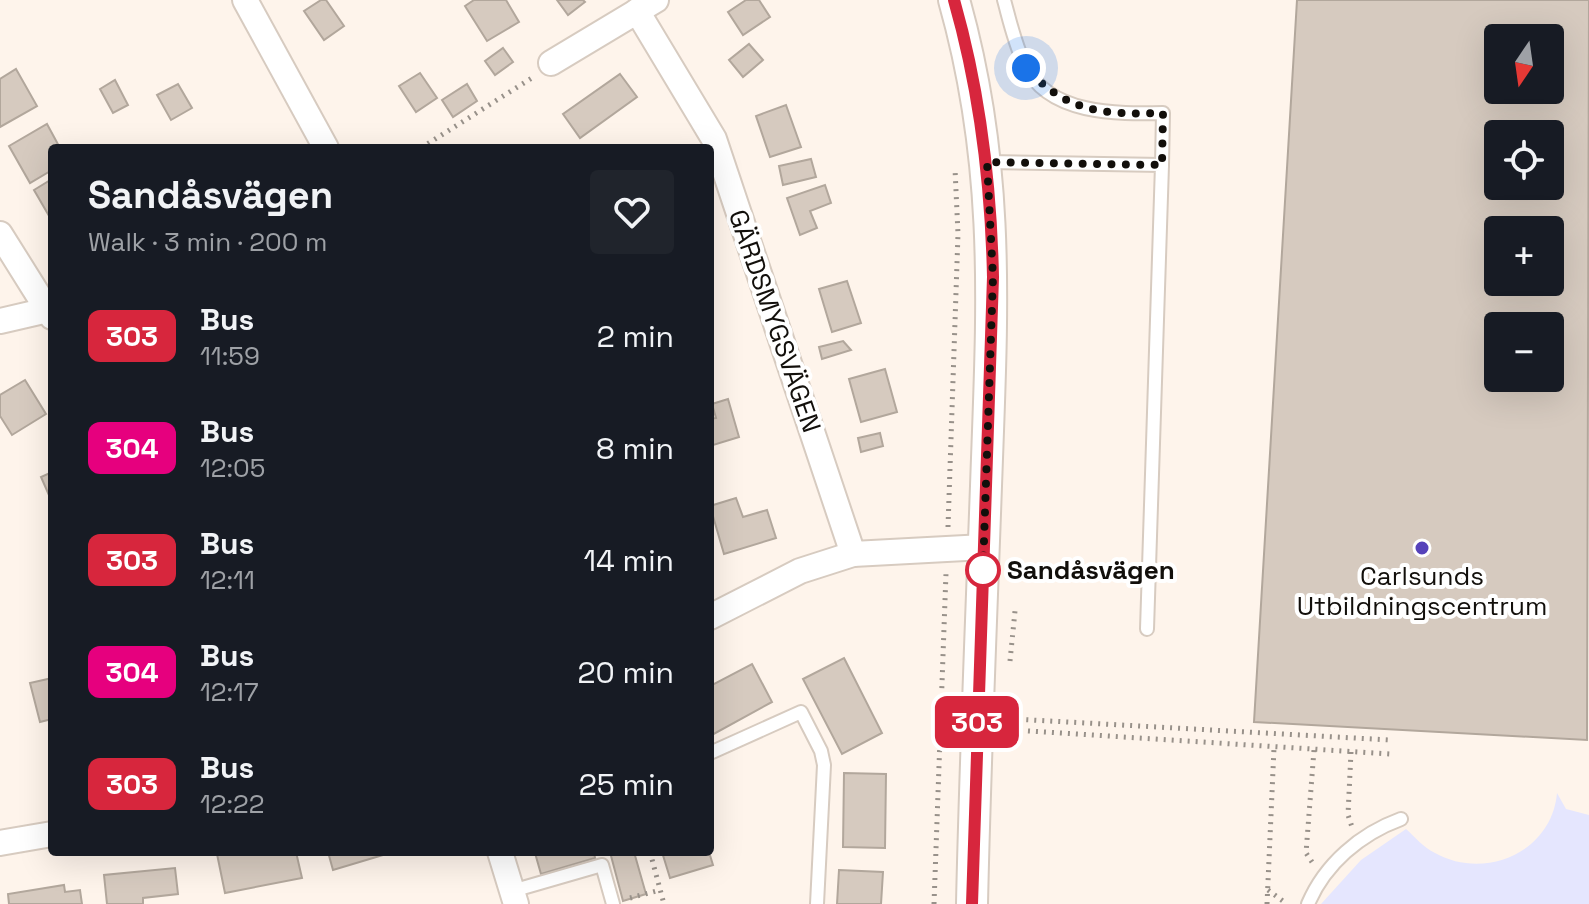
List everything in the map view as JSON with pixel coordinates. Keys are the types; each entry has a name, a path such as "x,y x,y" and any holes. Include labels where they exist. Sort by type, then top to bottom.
{"street":[{"path":"245,0 324,144"},
{"path":"954,0 973,77 987,162 993,277 972,904"},
{"path":"551,63 647,6"},
{"name":"GÄRDSMYGSVÄGEN","path":"647,6 714,139 853,554"},
{"path":"0,234 48,307"},
{"path":"0,321 48,313"},
{"path":"714,615 800,571 853,554 984,547"},
{"path":"0,843 48,835"},
{"path":"501,856 514,898"}],"lane":[{"path":"1004,0 1026,68 1050,93 1086,110 1163,113 1147,629"},
{"path":"987,162 1162,165"},
{"path":"714,751 801,712 821,751 824,765 817,904"},
{"path":"1308,904 1322,875 1338,856 1401,819"},
{"path":"514,898 602,865 613,904"}],"path":[{"path":"427,144 545,70 551,63"},
{"path":"934,904 958,234 954,166"},
{"path":"1390,740 1014,719 1005,723 1014,730 1390,754"},
{"path":"1267,904 1274,748"},
{"path":"1314,749 1306,853 1322,875"},
{"path":"1351,752 1348,815 1359,843"},
{"path":"651,856 664,904"},
{"path":"613,904 660,890"},
{"path":"1268,890 1287,904"}],"shaded area":[{"path":"1557,793 1566,809 1589,815 1589,904 1321,904 1361,860 1406,829 1431,851 1454,861 1474,864 1513,856 1543,831 1552,814"}],"building":[{"path":"326,0 344,26 324,40 304,11"},
{"path":"474,0 506,0 519,22 487,41 465,6"},
{"path":"557,0 583,0 585,2 568,15"},
{"path":"746,0 759,0 770,17 743,35 728,12"},
{"name":"Carlsunds Utbildningscentrum","path":"1297,0 1589,0 1587,740 1254,722"},
{"path":"749,44 763,60 743,77 729,60"},
{"path":"503,48 513,62 495,75 485,61"},
{"path":"16,69 37,106 0,127 0,79"},
{"path":"420,73 437,98 416,112 399,86"},
{"path":"620,74 637,97 580,138 563,114"},
{"path":"115,80 128,105 113,113 100,89"},
{"path":"178,84 192,108 171,120 157,95"},
{"path":"467,84 477,101 453,117 442,100"},
{"path":"786,105 801,147 770,157 756,116"},
{"path":"47,124 58,144 48,144 48,172 30,183 9,146"},
{"path":"811,159 816,177 783,185 779,166"},
{"path":"48,181 48,214 34,190"},
{"path":"825,185 831,203 810,211 817,228 800,235 787,198"},
{"path":"847,281 861,323 832,332 819,289"},
{"path":"843,341 851,350 822,359 819,347"},
{"path":"885,369 897,412 861,422 849,379"},
{"path":"25,380 46,414 12,435 0,416 0,395"},
{"path":"728,399 739,437 714,445 714,403"},
{"path":"880,433 883,446 861,452 858,438"},
{"path":"48,474 48,493 41,477"},
{"path":"736,498 743,517 767,510 776,538 724,554 714,520 714,505"},
{"path":"844,658 882,733 842,754 803,679"},
{"path":"752,664 772,702 714,734 714,684"},
{"path":"48,679 48,720 40,722 30,683"},
{"path":"844,773 886,774 885,848 843,847"},
{"path":"217,856 297,856 302,878 225,893"},
{"path":"329,856 380,856 333,870"},
{"path":"536,856 595,856 595,858 541,874"},
{"path":"611,856 635,856 646,894 623,901"},
{"path":"663,856 710,856 713,865 670,878"},
{"path":"175,868 178,894 143,898 143,904 107,904 104,875"},
{"path":"839,870 883,872 881,904 837,904"},
{"path":"64,885 65,892 80,890 82,904 9,904 8,894"}],"bus line":[{"name":"303","path":"954,0 982,124 992,212 993,277 972,904"}],"place":[{"name":"Carlsunds Utbildningscentrum","path":"1422,548"},
{"name":"Sandåsvägen","path":"983,570"}],"route":[{"path":"983,570 993,277 987,162 1162,165 1163,113 1086,110 1050,93 1026,68"}]}
